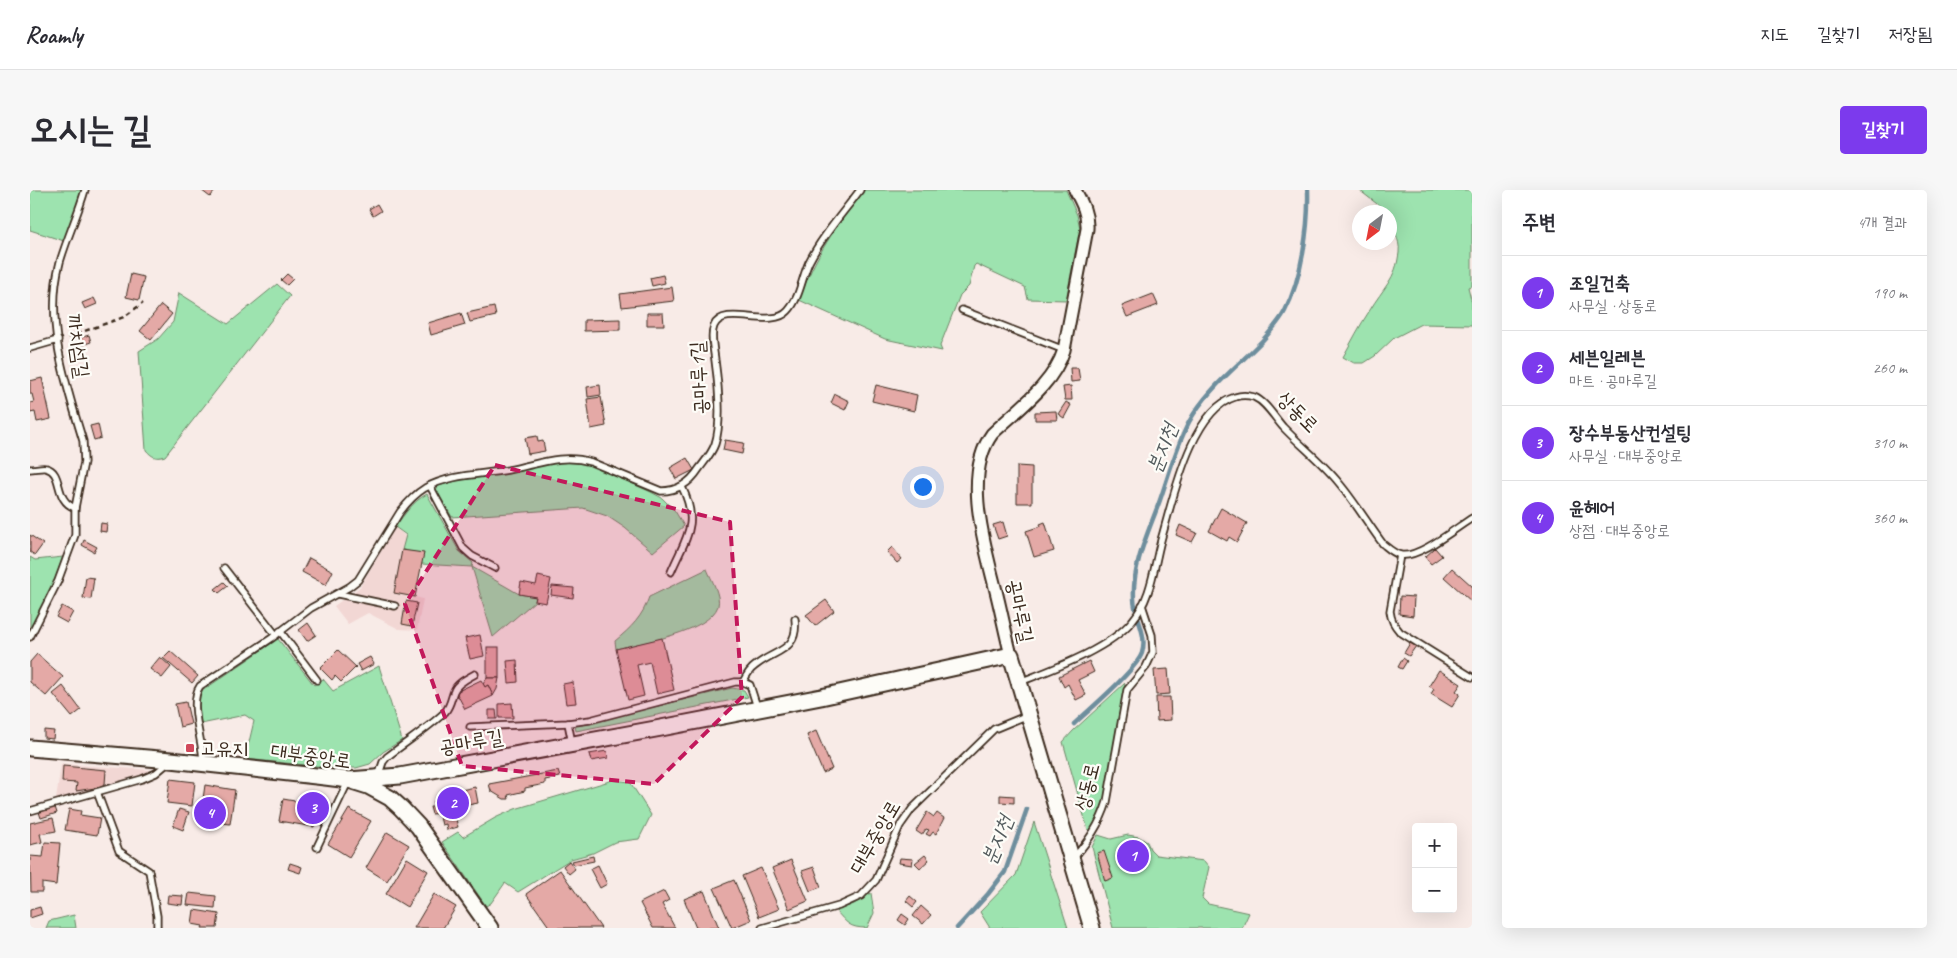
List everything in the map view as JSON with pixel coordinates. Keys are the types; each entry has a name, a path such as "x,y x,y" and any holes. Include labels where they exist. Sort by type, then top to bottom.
{"street":[{"name":"공마루길","path":"349,780 400,776 572,744 757,709 1010,655 984,546 978,486 979,464 986,442 992,434 1049,378 1060,362 1064,350 1087,229 1084,208 1075,190"},
{"name":"상동로","path":"1010,655 1092,928"},
{"name":"대부중앙로","path":"30,748 172,760 349,780 368,786 390,798 418,826 490,928"},
{"path":"390,798 392,783 400,776"}],"lane":[{"name":"까치섬길","path":"30,637 58,582 75,536 75,508 84,452 83,441 64,378 58,340 55,291 60,261 85,190"},
{"name":"공마루1길","path":"682,487 694,477 712,451 717,434 718,380 712,332 716,323 725,317 735,316 776,318 788,311 815,251 860,190"},
{"path":"962,310 1064,350"},
{"path":"30,348 58,340"},
{"name":"상동로","path":"1018,683 1094,649 1131,622 1142,607 1148,592 1162,534 1189,450 1205,420 1223,403 1239,396 1247,395 1263,404 1283,427 1329,472 1383,544 1400,555"},
{"path":"203,764 195,705 197,690 204,683 278,633 311,608 338,594 358,580 408,502 430,486 453,477 508,470 550,460 571,458 591,462 655,490 667,491 682,487 690,507 691,523 671,572"},
{"path":"30,469 47,468 51,470 58,479 62,499 68,505 75,508"},
{"path":"430,486 463,548 472,556 495,568"},
{"path":"1472,518 1415,554 1400,555 1390,612 1394,626 1400,632 1472,677"},
{"path":"224,568 317,680"},
{"path":"338,594 395,606"},
{"name":"상동로","path":"1071,860 1095,831 1102,818 1107,802 1127,690 1146,667 1153,652 1152,635 1142,607"},
{"path":"757,709 750,685 743,682 755,665 782,650 792,642 797,632 795,619"},
{"name":"공마루길","path":"378,778 387,758 421,733 447,710 454,690 458,685 475,674"},
{"name":"공마루길","path":"470,727 568,723 604,716 734,682 743,682"},
{"name":"대부중앙로","path":"762,928 839,906 861,896 876,880 900,826 912,809 994,729 1028,715"},
{"path":"568,723 572,744"},
{"path":"30,811 156,773 172,760"},
{"path":"378,778 379,785 390,798"},
{"path":"317,847 349,780"},
{"path":"98,792 119,851 149,871 157,916 157,928"}],"path":[{"path":"58,340 124,317 143,303"}],"highlighted area":[{"path":"495,465 730,522 742,697 654,784 462,766 405,604"}],"shaded area":[{"path":"395,527 424,553 415,597 423,599 417,630 399,629 368,613 348,624 334,606 360,587"},
{"path":"61,764 150,770 142,776 56,800"}],"green space":[{"path":"30,190 82,190 64,241 30,230"},
{"path":"864,190 1066,190 1077,215 1080,228 1066,300 1028,299 1025,287 976,264 969,286 960,295 940,346 942,351 885,339 799,300 819,255"},
{"path":"1359,190 1472,190 1472,286 1468,287 1472,303 1472,325 1421,324 1394,338 1375,356 1364,363 1354,363 1343,357 1363,321 1392,277 1399,253 1397,205 1378,205"},
{"path":"277,284 290,296 165,456 154,457 146,450 139,351 158,339 173,322 179,293 228,324"},
{"path":"566,461 587,463 662,498 675,511 684,526 653,552 625,528 607,516 583,508 452,517 436,490 438,486 470,477 527,470 550,463"},
{"path":"427,494 459,551 473,563 472,567 421,564 423,554 402,550 406,535 395,527 413,505"},
{"path":"30,557 35,560 63,557 53,585 30,630"},
{"path":"472,567 519,594 536,597 535,601 493,637"},
{"path":"707,569 719,602 712,615 702,623 673,635 616,649 615,641 636,621 649,597"},
{"path":"278,639 314,685 323,679 333,691 379,666 402,740 383,752 370,764 356,768 335,768 245,759 254,721 245,715 201,724 198,700 202,691"},
{"path":"1125,683 1103,807 1100,816 1090,831 1088,830 1063,742"},
{"path":"732,688 744,690 748,697 576,731 575,726"},
{"path":"613,780 630,782 651,815 639,839 615,842 593,853 571,859 518,892 505,883 491,903 486,906 442,842 458,832 463,837 495,818 515,809"},
{"path":"1034,822 1068,928 990,928 980,912 1016,875"},
{"path":"1098,835 1111,839 1128,835 1139,837 1147,842 1150,849 1156,855 1204,861 1209,867 1202,898 1208,904 1249,913 1242,928 1113,928 1092,847"},
{"path":"871,893 874,913 867,928 849,924 836,911 854,904"},
{"path":"74,915 76,928 46,928 49,921"}],"building":[{"path":"201,190 216,190 210,197"},
{"path":"377,204 381,211 373,216 369,209"},
{"path":"131,274 144,277 139,300 126,297"},
{"path":"287,274 293,279 287,285 281,280"},
{"path":"663,275 665,283 652,286 650,278"},
{"path":"672,287 674,301 622,307 620,294"},
{"path":"1153,294 1158,305 1127,317 1122,306"},
{"path":"94,298 97,304 85,309 82,303"},
{"path":"161,305 172,314 151,340 140,331"},
{"path":"494,307 496,316 470,322 467,313"},
{"path":"461,313 465,325 431,335 428,323"},
{"path":"647,313 663,313 664,325 647,325"},
{"path":"620,319 620,330 584,331 584,320"},
{"path":"89,335 91,342 82,345 80,338"},
{"path":"1070,368 1078,368 1080,381 1071,382"},
{"path":"42,378 51,419 37,422 35,412 30,413 30,403 34,402 32,394 30,394 30,381"},
{"path":"600,385 601,395 588,397 587,387"},
{"path":"876,385 917,395 914,411 872,401"},
{"path":"1071,386 1072,400 1065,400 1063,387"},
{"path":"835,394 849,401 845,410 831,403"},
{"path":"601,397 606,426 591,429 587,399"},
{"path":"1066,402 1071,405 1064,418 1058,414"},
{"path":"1056,411 1057,420 1035,420 1035,412"},
{"path":"98,424 101,438 94,440 90,426"},
{"path":"537,436 538,442 543,441 545,451 528,454 525,438"},
{"path":"725,440 744,443 742,454 723,450"},
{"path":"687,458 694,470 676,479 670,468"},
{"path":"1017,466 1032,467 1032,503 1017,503"},
{"path":"1221,508 1247,523 1237,542 1229,537 1227,541 1209,531"},
{"path":"1003,522 1007,536 998,539 993,525"},
{"path":"1045,522 1054,551 1034,557 1026,531 1041,526 1040,524"},
{"path":"101,523 107,524 106,532 100,531"},
{"path":"1180,525 1197,533 1192,542 1176,535"},
{"path":"30,535 43,544 35,555 30,552"},
{"path":"84,540 97,547 94,552 82,545"},
{"path":"892,547 902,559 897,563 887,552"},
{"path":"1435,548 1442,556 1431,564 1425,557"},
{"path":"402,550 424,553 415,597 394,593"},
{"path":"309,558 333,571 326,585 302,572"},
{"path":"1452,568 1472,586 1472,602 1444,577"},
{"path":"538,576 551,579 546,603 535,601 536,597 519,594 521,582 536,585"},
{"path":"86,577 94,578 91,599 83,598"},
{"path":"224,582 228,586 219,593 215,589"},
{"path":"552,586 574,588 573,598 551,595"},
{"path":"1400,596 1414,597 1413,616 1399,614"},
{"path":"826,600 834,611 815,626 806,615"},
{"path":"406,601 417,603 412,626 402,624"},
{"path":"62,606 73,612 67,623 56,617"},
{"path":"308,623 316,635 307,641 299,630"},
{"path":"480,635 484,656 470,659 465,638"},
{"path":"662,638 674,690 657,694 650,662 637,665 644,696 628,700 616,649"},
{"path":"1410,643 1416,646 1409,656 1404,653"},
{"path":"487,647 499,647 499,678 487,678"},
{"path":"338,650 356,667 341,682 335,676 332,680 320,668"},
{"path":"170,651 198,676 192,683 163,658"},
{"path":"37,654 63,677 46,696 30,682 30,662"},
{"path":"160,657 171,667 162,678 150,669"},
{"path":"370,657 374,664 361,671 357,664"},
{"path":"1403,658 1407,661 1402,669 1398,667"},
{"path":"517,660 518,682 509,683 507,661"},
{"path":"1089,661 1094,672 1078,680 1086,695 1076,700 1068,684 1064,687 1059,676"},
{"path":"1168,669 1170,694 1156,695 1154,670"},
{"path":"1439,670 1461,684 1456,691 1460,694 1452,707 1431,694 1434,689 1429,686"},
{"path":"487,678 499,678 497,689 493,696 488,685 485,687 483,684"},
{"path":"481,680 485,687 488,685 493,696 465,709 456,692"},
{"path":"573,682 576,703 566,704 563,684"},
{"path":"63,686 81,710 72,717 53,694"},
{"path":"1156,697 1170,697 1171,720 1157,721"},
{"path":"186,702 191,724 180,727 175,704"},
{"path":"512,703 513,718 499,718 499,704"},
{"path":"489,710 496,710 497,719 489,719"},
{"path":"44,730 54,731 53,739 44,738"},
{"path":"816,731 832,769 823,773 807,735"},
{"path":"607,751 608,758 591,761 589,754"},
{"path":"63,766 106,770 105,784 95,788 76,791 77,783 62,782"},
{"path":"558,771 560,777 545,780 545,784 525,788 525,791 508,795 509,799 504,799 491,791 489,784"},
{"path":"170,779 195,782 192,806 167,803"},
{"path":"205,785 235,790 230,824 200,820"},
{"path":"475,787 478,803 453,808 458,827 447,830 446,824 442,825 439,813 432,814 430,807 434,807 433,802 439,800 438,795"},
{"path":"1000,795 1014,796 1014,803 1000,802"},
{"path":"283,799 318,805 314,827 279,821"},
{"path":"55,807 57,813 41,818 39,812"},
{"path":"69,809 81,811 80,815 100,818 97,835 65,830"},
{"path":"179,809 189,812 183,830 173,826"},
{"path":"349,809 371,821 349,857 328,844"},
{"path":"927,812 934,817 937,813 944,818 936,834 933,832 930,836 926,834 929,830 926,829 922,835 916,831"},
{"path":"53,818 56,831 40,834 42,842 30,845 30,823"},
{"path":"387,832 409,845 387,881 366,868"},
{"path":"45,842 60,843 56,885 42,883 42,892 31,892 30,856 43,857"},
{"path":"1129,843 1142,847 1136,870 1123,867"},
{"path":"1104,851 1113,878 1105,881 1097,853"},
{"path":"925,855 929,860 920,868 915,863"},
{"path":"593,856 594,861 574,865 572,861"},
{"path":"407,858 428,871 407,907 386,894"},
{"path":"900,858 913,859 912,865 899,863"},
{"path":"791,860 808,901 789,909 772,868"},
{"path":"569,861 575,869 569,874 563,866"},
{"path":"290,863 302,867 300,873 288,869"},
{"path":"598,865 607,884 600,888 590,869"},
{"path":"814,867 821,887 810,891 802,871"},
{"path":"761,868 779,909 759,917 742,876"},
{"path":"560,870 601,928 550,928 526,894"},
{"path":"734,880 751,920 732,928 714,888"},
{"path":"664,891 669,900 662,904 675,928 653,928 640,903"},
{"path":"704,891 719,928 696,928 684,899"},
{"path":"189,893 216,896 215,908 187,905"},
{"path":"434,894 456,907 443,928 414,928"},
{"path":"168,895 183,896 182,905 167,903"},
{"path":"910,896 917,902 913,907 906,901"},
{"path":"921,906 931,915 923,924 913,916"},
{"path":"40,907 42,914 30,918 30,910"},
{"path":"194,910 219,914 217,928 202,928 203,926 192,924"},
{"path":"902,914 909,919 905,925 898,920"}],"waterway":[{"name":"분지천","path":"1074,724 1122,679 1142,653 1142,632 1134,598 1138,561 1176,451 1184,431 1196,410 1222,379 1262,341 1285,311 1300,268 1306,236 1308,190"},
{"name":"분지천","path":"957,928 1005,872 1027,809"}],"place":[{"name":"고유지","path":"190,748"},
{"name":"세븐일레븐","path":"453,803"},
{"name":"장수부동산컨설팅","path":"313,808"},
{"name":"윤헤어","path":"210,813"},
{"name":"조일건축","path":"1133,856"}]}
